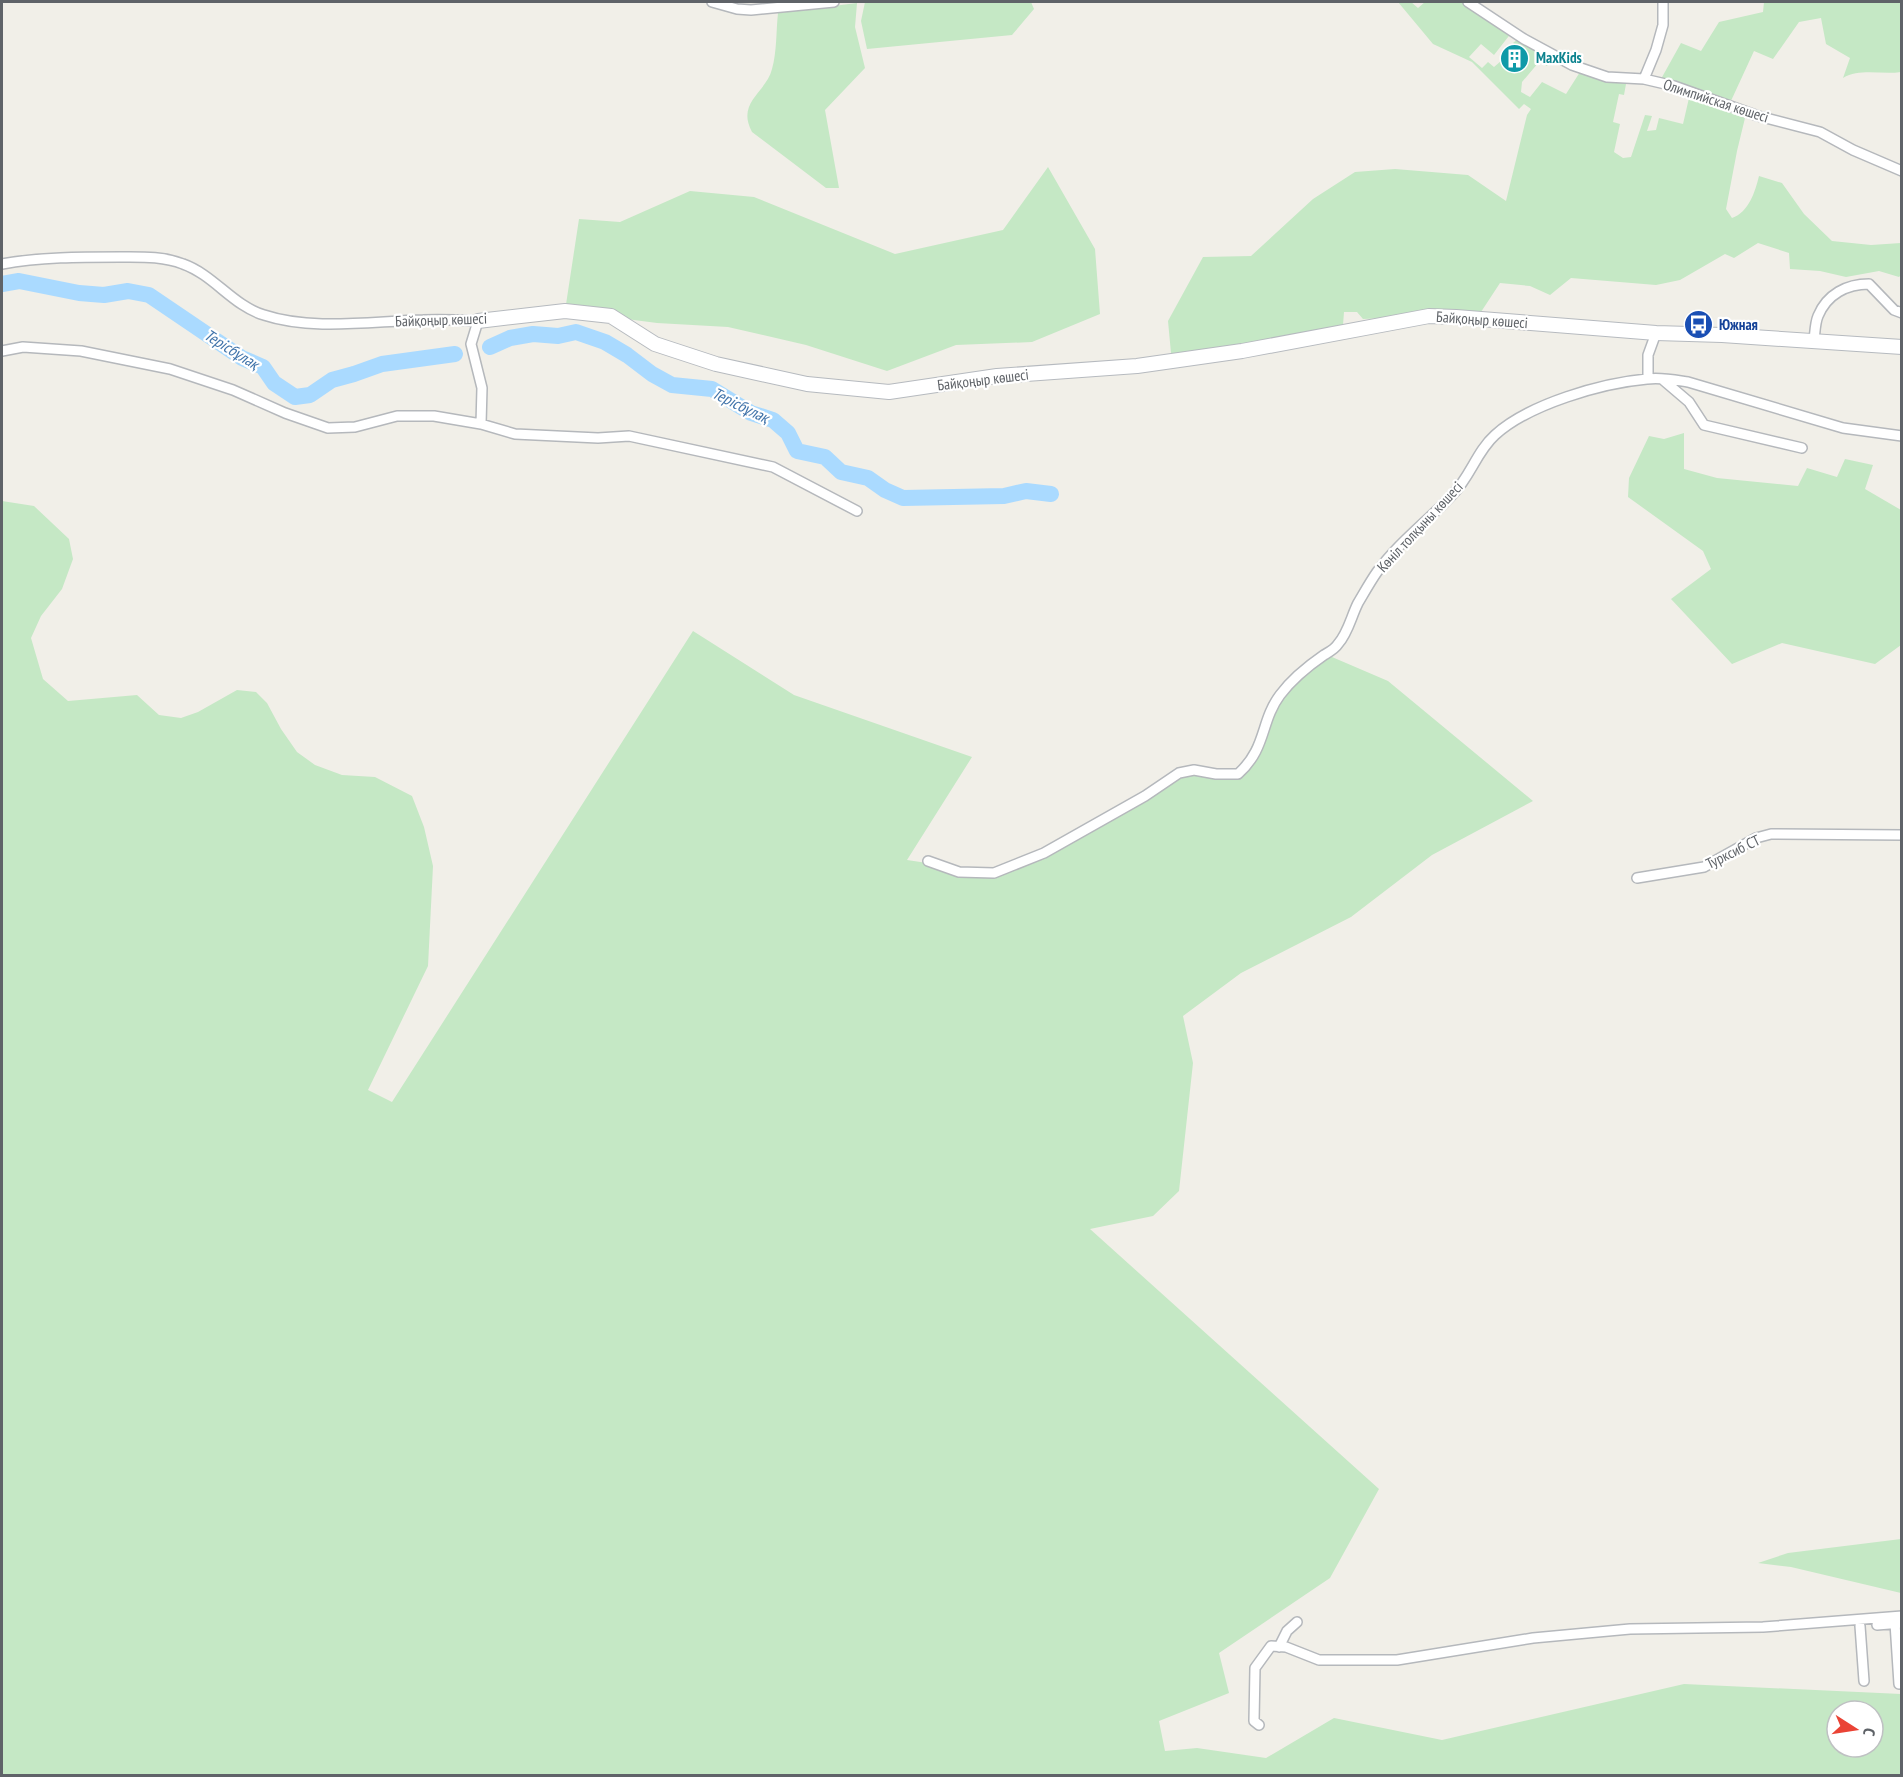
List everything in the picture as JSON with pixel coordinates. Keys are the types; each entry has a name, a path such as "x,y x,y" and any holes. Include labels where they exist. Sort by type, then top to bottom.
{"street":[{"path":"712,2 737,9 751,10 834,2"},
{"name":"Олимпийская көшесі","path":"1468,2 1524,39 1572,65 1607,77 1644,79 1674,86 1758,116 1820,132 1853,150 1902,171"},
{"path":"1644,79 1663,25 1663,2"},
{"name":"Байқоңыр көшесі","path":"2,264 21,260 91,257 158,258 183,264 207,276 244,306 262,315 282,319 348,324 424,320 478,321 565,310 610,316 655,344 716,364 807,384 889,392 997,376 1137,366 1242,351 1429,316 1656,333 1814,340 1902,347"},
{"path":"1814,340 1818,316 1830,296 1855,284 1869,284 1894,309 1902,313"},
{"path":"478,321 471,344 482,388 482,424"},
{"path":"1648,379 1648,355 1656,333"},
{"path":"2,351 23,347 81,351 170,369 233,390 285,413 328,428 355,427 397,416 434,416 482,424 515,434 598,438 629,436 773,467 857,511"},
{"name":"Көніл толқыны көшесі","path":"928,861 959,872 994,873 1044,853 1145,796 1179,773 1194,770 1216,774 1238,774 1250,763 1263,738 1271,707 1282,692 1299,674 1338,646 1358,603 1377,573 1404,539 1437,512 1461,486 1494,436 1523,415 1601,387 1648,379 1662,379 1688,382 1843,428 1902,436"},
{"path":"1662,379 1689,402 1704,426 1802,448"},
{"name":"Турксиб СТ","path":"1637,878 1704,867 1756,838 1771,834 1902,836"},
{"path":"1680,1633 1860,1626 1900,1620"},
{"path":"1260,1725 1254,1721 1255,1668 1271,1646 1286,1647 1318,1660 1397,1660 1533,1638 1630,1629 1763,1627 1900,1620"},
{"path":"1899,1684 1900,1620"},
{"path":"1279,1647 1287,1631 1298,1622"},
{"path":"1860,1626 1864,1681"}],"green space":[{"path":"865,2 1031,2 1034,9 1012,35 867,49 861,21"},
{"path":"1398,2 1411,2 1418,8 1425,2 1463,2 1512,32 1494,55 1481,44 1469,57 1482,68 1488,62 1494,67 1501,61 1518,71 1529,55 1513,43 1518,39 1551,59 1547,66 1539,62 1522,82 1521,92 1530,97 1542,82 1566,94 1580,72 1626,84 1624,95 1619,94 1613,122 1620,124 1614,152 1623,158 1631,157 1645,115 1652,116 1647,131 1656,130 1659,118 1683,124 1689,98 1745,118 1726,209 1732,218 1747,206 1759,176 1782,183 1804,214 1832,241 1871,245 1901,243 1901,275 1899,277 1879,271 1846,277 1820,271 1790,269 1789,253 1758,243 1734,258 1725,254 1680,280 1656,285 1571,278 1550,295 1530,286 1500,283 1481,312 1446,310 1412,317 1363,319 1357,312 1344,312 1343,325 1301,336 1236,348 1171,353 1168,321 1203,257 1251,256 1313,199 1355,172 1395,169 1468,175 1506,201 1527,115 1531,109 1524,104 1519,109 1472,62 1433,44"},
{"path":"1764,2 1901,2 1901,72 1864,72 1843,78 1850,58 1826,44 1821,18 1799,22 1773,59 1754,51 1730,103 1661,79 1681,43 1701,51 1719,22 1763,12"},
{"path":"857,3 855,27 865,68 825,110 839,188 826,188 752,132 748,122 748,113 750,105 772,69 776,49 778,13"},
{"path":"1048,167 1095,249 1100,314 1032,342 956,345 887,371 806,345 728,327 657,323 565,311 579,219 620,222 690,191 754,197 895,254 1003,230"},
{"path":"1684,433 1684,469 1717,478 1798,486 1807,468 1837,477 1845,459 1873,465 1865,489 1901,510 1901,645 1875,664 1782,643 1732,664 1671,599 1711,569 1703,551 1628,497 1629,478 1649,436 1664,439"},
{"path":"2,501 34,506 69,539 73,559 62,589 41,616 31,638 43,679 68,701 137,695 159,715 181,718 198,712 237,690 256,692 267,703 297,752 315,765 342,775 375,777 412,796 424,827 433,866 428,966 368,1090 392,1102 693,631 794,695 972,757 907,860 994,873 1194,770 1238,774 1271,707 1325,654 1388,681 1533,801 1432,855 1351,917 1241,973 1183,1016 1193,1063 1179,1191 1153,1216 1090,1229 1379,1489 1330,1578 1219,1653 1229,1693 1159,1721 1165,1751 1197,1748 1266,1758 1334,1718 1442,1740 1684,1684 1901,1694 1901,1775 2,1775"},
{"path":"1901,1539 1901,1593 1791,1567 1758,1563 1788,1553"}],"waterway":[{"name":"Терісбұлақ","path":"2,284 19,281 79,293 104,295 128,291 149,295 242,358 263,367 274,383 295,397 310,395 332,380 382,364 455,354"},
{"name":"Терісбұлақ","path":"490,347 510,338 533,334 558,336 576,332 605,342 672,385 712,389 751,413 773,420 788,433 797,451 825,457 841,472 868,478 885,490 903,498 1004,496 1026,491 1051,494"}],"place":[{"name":"MaxKids","path":"1515,58"},
{"name":"Южная","path":"1698,325"}]}
